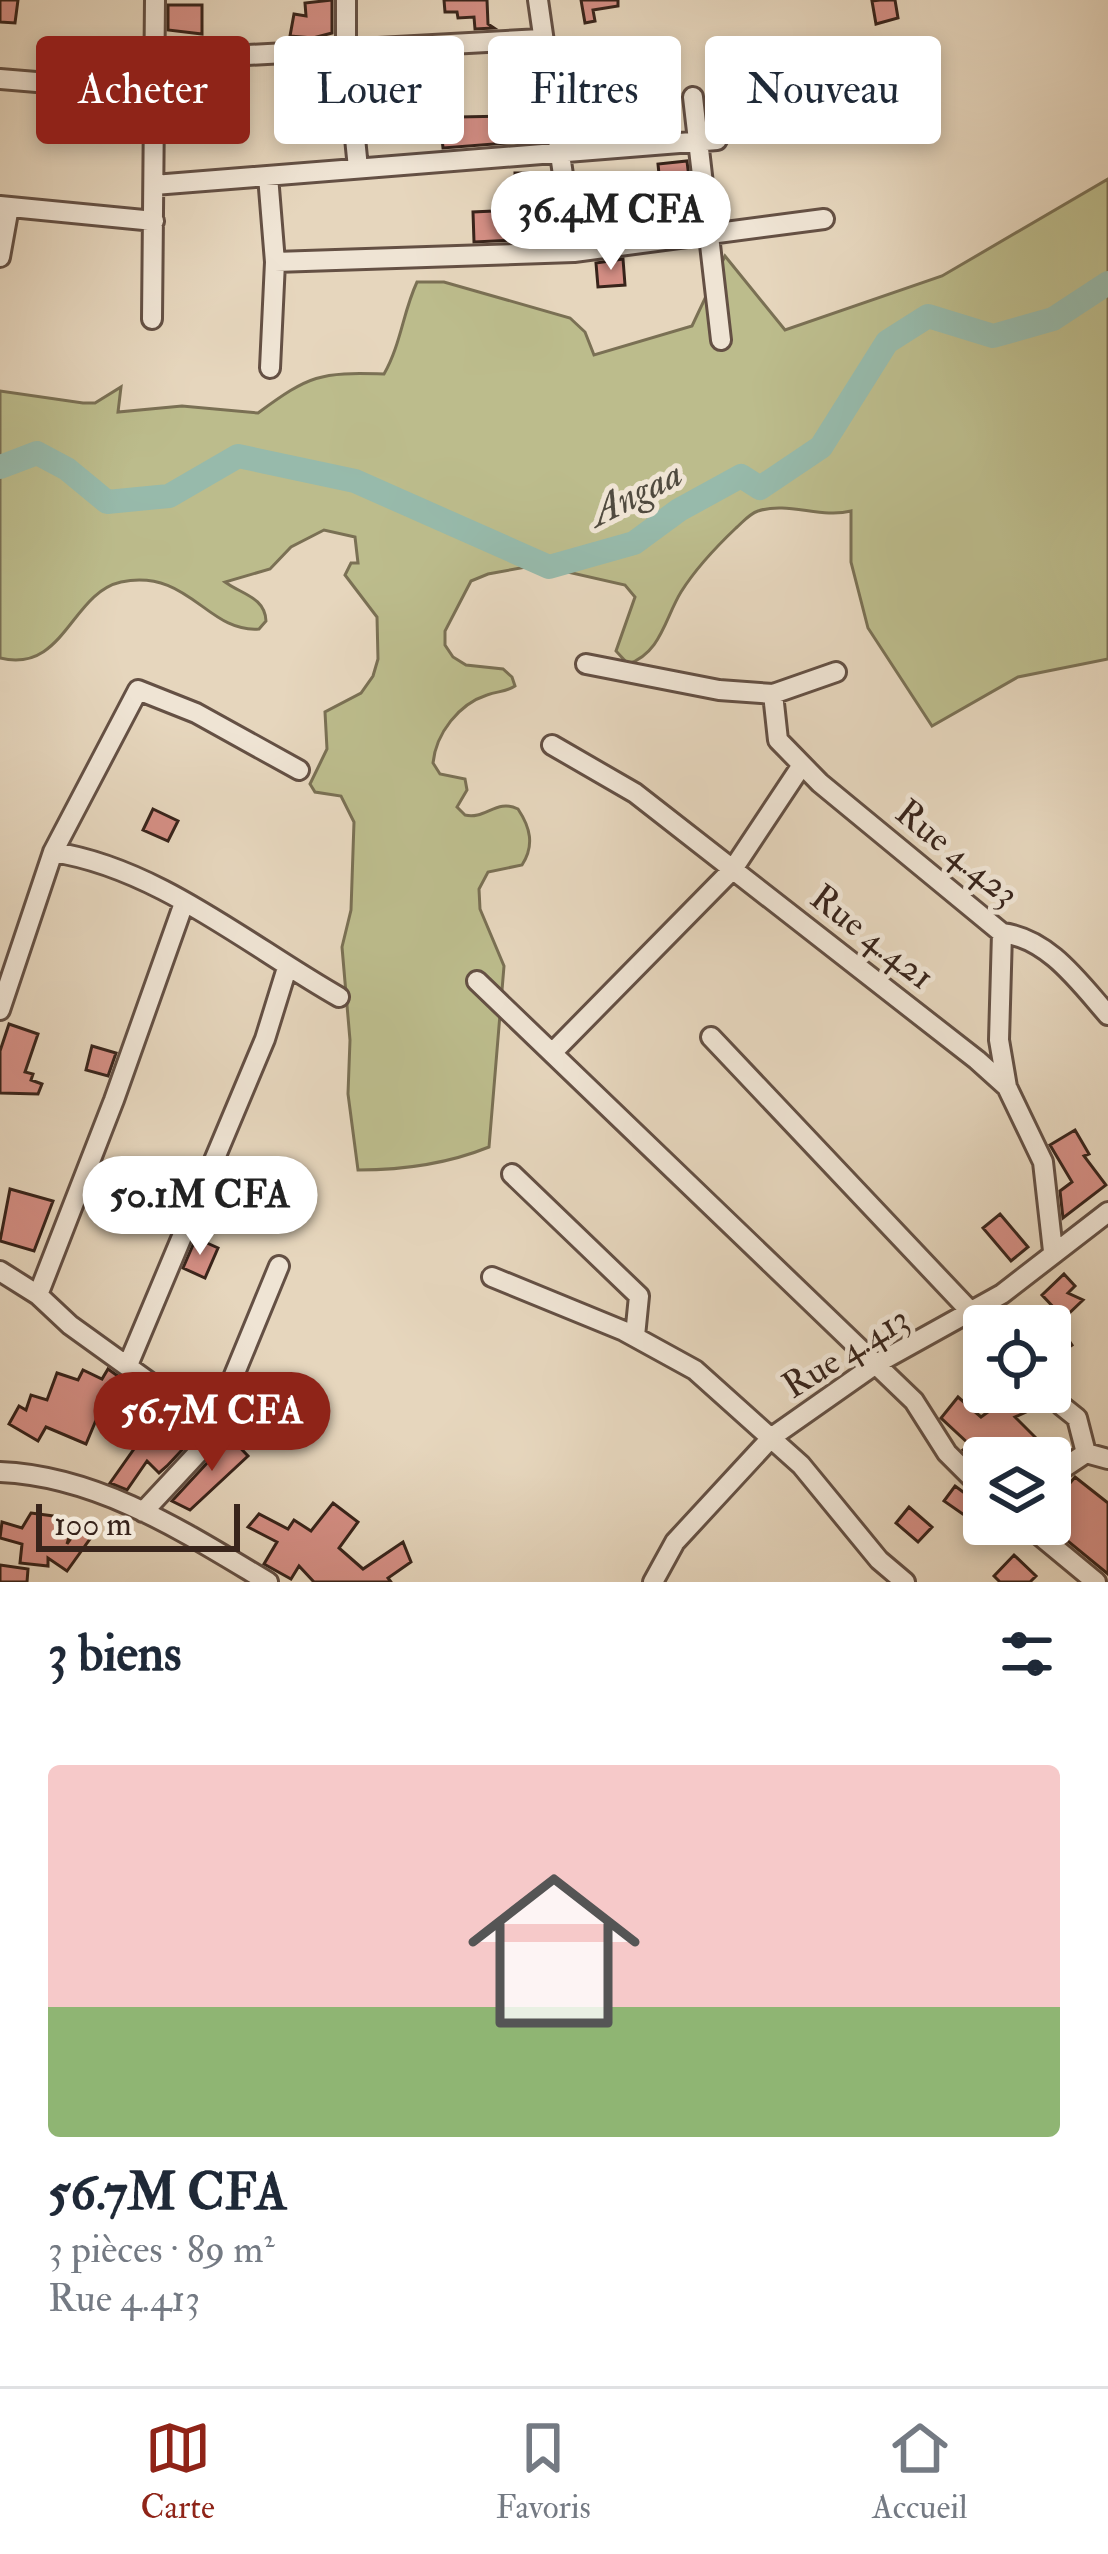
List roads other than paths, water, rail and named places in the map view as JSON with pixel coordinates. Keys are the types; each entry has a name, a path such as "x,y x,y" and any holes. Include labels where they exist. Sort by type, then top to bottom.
{"street":[{"path":"155,0 156,36"},
{"path":"346,0 346,36"},
{"path":"538,0 541,36"},
{"path":"0,79 36,82"},
{"path":"693,97 705,135"},
{"path":"154,185 705,141"},
{"path":"152,319 155,144"},
{"path":"356,144 358,169"},
{"path":"560,144 574,252"},
{"path":"707,144 708,234 721,340"},
{"path":"268,176 275,262 270,368"},
{"path":"0,257 5,207 154,221"},
{"path":"275,262 574,252 824,219"},
{"path":"586,664 719,690 773,694 836,672"},
{"path":"0,1010 53,852 138,690 196,713 299,770"},
{"name":"Rue 4.423","path":"773,694 778,740 820,783 1002,933 1020,935 1050,952 1108,1015"},
{"name":"Rue 4.421","path":"552,745 635,793 1007,1088 1043,1162 1053,1251"},
{"path":"552,1053 733,869 802,765"},
{"path":"53,852 83,856 121,871 184,903 339,997"},
{"path":"38,1294 184,903"},
{"path":"1002,933 999,1040 1007,1088"},
{"path":"128,1365 266,1039 287,968"},
{"path":"477,981 914,1401 947,1453 963,1469"},
{"path":"711,1037 964,1305"},
{"path":"512,1174 639,1296 635,1336"},
{"name":"Rue 4.413","path":"983,1305 1108,1212"},
{"path":"143,1512 210,1440 279,1266"},
{"path":"0,1271 38,1294 70,1325 191,1410 211,1430"},
{"path":"491,1277 635,1336 695,1370 801,1465 879,1560 905,1582"},
{"name":"Rue 4.413","path":"653,1582 675,1542 772,1437 876,1364 963,1316"},
{"path":"1071,1413 1077,1418 1086,1453"},
{"path":"1086,1453 1108,1459"},
{"path":"1071,1463 1086,1453"},
{"path":"0,1472 70,1484 143,1512 268,1582"},
{"path":"1051,1545 1096,1582"}],"waterway":[{"name":"Angaa","path":"0,467 37,453 67,469 107,502 169,496 238,456 355,481 549,567 634,543 679,510 741,476 760,488 821,447 887,342 928,316 993,336 1053,319 1108,283"}]}
